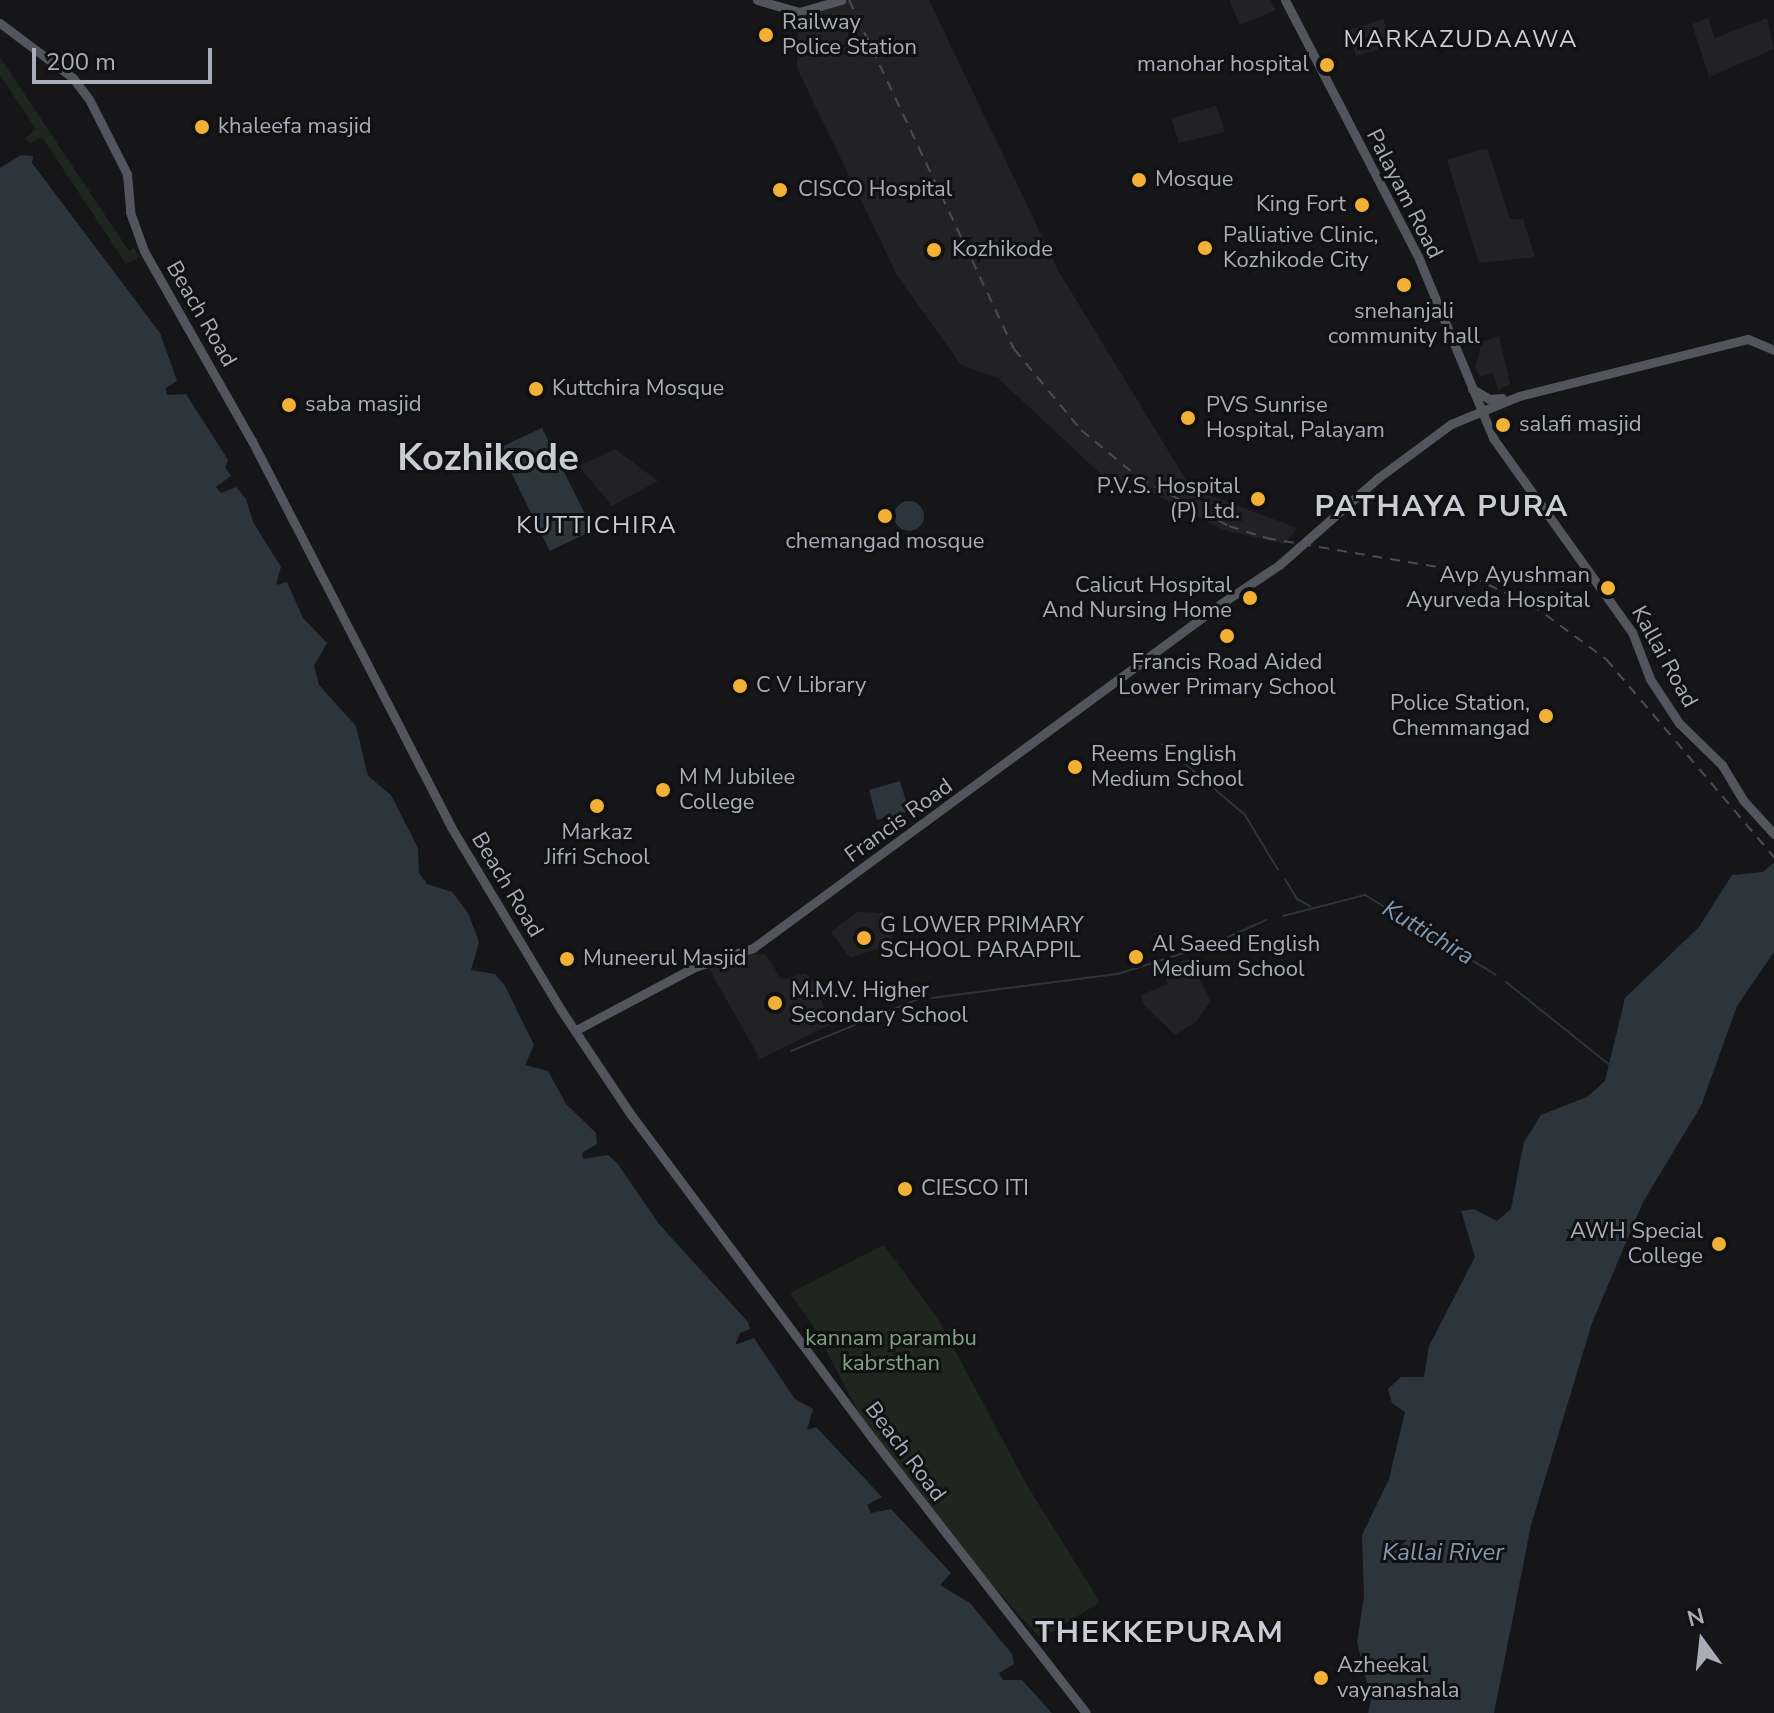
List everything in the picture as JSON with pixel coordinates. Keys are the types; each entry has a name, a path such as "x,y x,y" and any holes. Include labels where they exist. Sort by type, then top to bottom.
{"main road":[{"path":"757,0 799,12 841,0"},
{"name":"Palayam Road","path":"1285,0 1419,259 1480,409"},
{"name":"Beach Road","path":"0,23 73,78 89,99 127,174 130,212 144,251 252,441 451,827 576,1030 629,1112 872,1438 1086,1713"},
{"path":"1472,389 1489,399 1514,398 1748,339 1774,350"},
{"path":"1493,438 1494,411 1514,398"},
{"name":"Francis Road","path":"576,1030 706,962 753,948 1222,603 1279,565 1378,478 1451,424 1480,409 1514,398"},
{"name":"Kallai Road","path":"1480,409 1493,438 1632,632 1650,679 1679,723 1722,765 1743,800 1774,834"},
{"path":"1451,424 1476,419 1493,438"}],"shaded area":[{"path":"850,0 929,0 1059,272 1191,488 1297,528 1285,544 1224,530 1128,480 1106,479 998,378 961,365 898,277 797,68 798,20"},
{"path":"1229,0 1270,0 1276,10 1240,25"},
{"path":"1708,18 1715,38 1767,18 1774,49 1709,77 1692,24"},
{"path":"1383,19 1394,45 1356,56 1349,30"},
{"path":"1216,106 1225,132 1179,143 1171,118"},
{"path":"1488,150 1510,219 1523,219 1535,257 1479,263 1447,160"},
{"path":"1499,336 1510,384 1498,390 1493,373 1480,377 1475,367 1482,342"},
{"path":"615,449 658,481 612,506 579,466"},
{"name":"G LOWER PRIMARY SCHOOL PARAPPIL","path":"857,912 884,913 894,943 850,958 831,932"},
{"name":"M.M.V. Higher Secondary School","path":"750,953 766,955 782,980 805,973 815,982 830,1025 760,1059 708,967"},
{"path":"1188,959 1211,1001 1196,1022 1175,1035 1144,1005 1141,995 1168,984 1160,967"}],"green space":[{"path":"0,57 129,251 134,248 139,257 126,264 42,137 30,144 25,138 36,129 0,75"},
{"name":"kannam parambu kabrsthan","path":"884,1245 938,1319 1028,1487 1100,1602 1041,1639 935,1521 872,1438 814,1327 790,1293"}],"water":[{"path":"21,155 33,156 32,163 160,333 177,381 166,388 167,395 186,394 228,460 225,467 231,476 216,487 221,493 236,487 246,499 253,522 281,567 276,585 287,582 303,618 327,643 314,666 319,685 356,726 368,776 391,795 418,848 419,873 427,884 452,892 468,913 479,942 471,970 495,974 505,986 534,1045 525,1065 548,1071 566,1104 596,1133 597,1144 582,1153 583,1159 608,1155 617,1163 659,1224 748,1322 750,1329 740,1333 735,1345 754,1338 795,1399 813,1409 807,1430 816,1427 882,1497 867,1505 871,1513 891,1509 951,1573 940,1585 970,1603 1012,1654 1014,1664 999,1673 1003,1680 1022,1680 1052,1713 0,1713 0,168"},
{"name":"Kuttichira","path":"542,428 593,530 550,551 499,448"},
{"path":"909,501 920,505 924,516 920,527 909,531 898,527 894,516 898,505"},
{"path":"900,781 909,811 877,820 869,790"},
{"name":"Kallai River","path":"1774,863 1774,952 1737,1006 1701,1106 1643,1202 1592,1323 1531,1525 1494,1713 1368,1713 1371,1700 1357,1642 1364,1596 1362,1535 1389,1479 1405,1412 1392,1403 1388,1389 1401,1377 1424,1377 1429,1346 1475,1257 1461,1211 1474,1209 1497,1221 1511,1209 1524,1142 1541,1115 1587,1097 1605,1081 1625,998 1699,927 1732,875 1763,872"}],"waterway":[{"name":"Kuttichira","path":"1162,744 1245,815 1278,870"},
{"name":"Kuttichira","path":"1285,879 1297,899 1310,906"},
{"name":"Kuttichira","path":"1283,916 1365,895 1496,975"},
{"path":"1228,937 1266,920"},
{"path":"932,998 1118,974 1206,946"},
{"path":"1506,982 1611,1066"},
{"path":"791,1051 921,998"}],"railway":[{"path":"849,0 1014,349 1081,430 1139,478 1229,526 1266,538 1455,570 1531,604 1606,659 1774,857"}],"place":[{"name":"Railway Police Station","path":"766,35"},
{"name":"manohar hospital","path":"1327,65"},
{"name":"khaleefa masjid","path":"202,127"},
{"name":"Mosque","path":"1139,180"},
{"name":"CISCO Hospital","path":"780,190"},
{"name":"King Fort","path":"1362,205"},
{"name":"Palliative Clinic, Kozhikode City","path":"1205,248"},
{"name":"Kozhikode","path":"934,250"},
{"name":"snehanjali community hall","path":"1404,285"},
{"name":"Kuttchira Mosque","path":"536,389"},
{"name":"saba masjid","path":"289,405"},
{"name":"PVS Sunrise Hospital, Palayam","path":"1188,418"},
{"name":"salafi masjid","path":"1503,425"},
{"name":"P.V.S. Hospital (P) Ltd.","path":"1258,499"},
{"name":"chemangad mosque","path":"885,516"},
{"name":"Avp Ayushman Ayurveda Hospital","path":"1608,588"},
{"name":"Calicut Hospital And Nursing Home","path":"1250,598"},
{"name":"Francis Road Aided Lower Primary School","path":"1227,636"},
{"name":"C V Library","path":"740,686"},
{"name":"Police Station, Chemmangad","path":"1546,716"},
{"name":"Reems English Medium School","path":"1075,767"},
{"name":"M M Jubilee College","path":"663,790"},
{"name":"Markaz Jifri School","path":"597,806"},
{"name":"G LOWER PRIMARY SCHOOL PARAPPIL","path":"864,938"},
{"name":"Al Saeed English Medium School","path":"1136,957"},
{"name":"Muneerul Masjid","path":"567,959"},
{"name":"M.M.V. Higher Secondary School","path":"775,1003"},
{"name":"CIESCO ITI","path":"905,1189"},
{"name":"AWH Special College","path":"1719,1244"},
{"name":"Azheekal vayanashala","path":"1321,1678"}],"district":[{"name":"MARKAZUDAAWA","path":"1461,40"},
{"name":"Kozhikode","path":"488,458"},
{"name":"PATHAYA PURA","path":"1442,507"},
{"name":"KUTTICHIRA","path":"597,526"},
{"name":"THEKKEPURAM","path":"1160,1633"}]}
